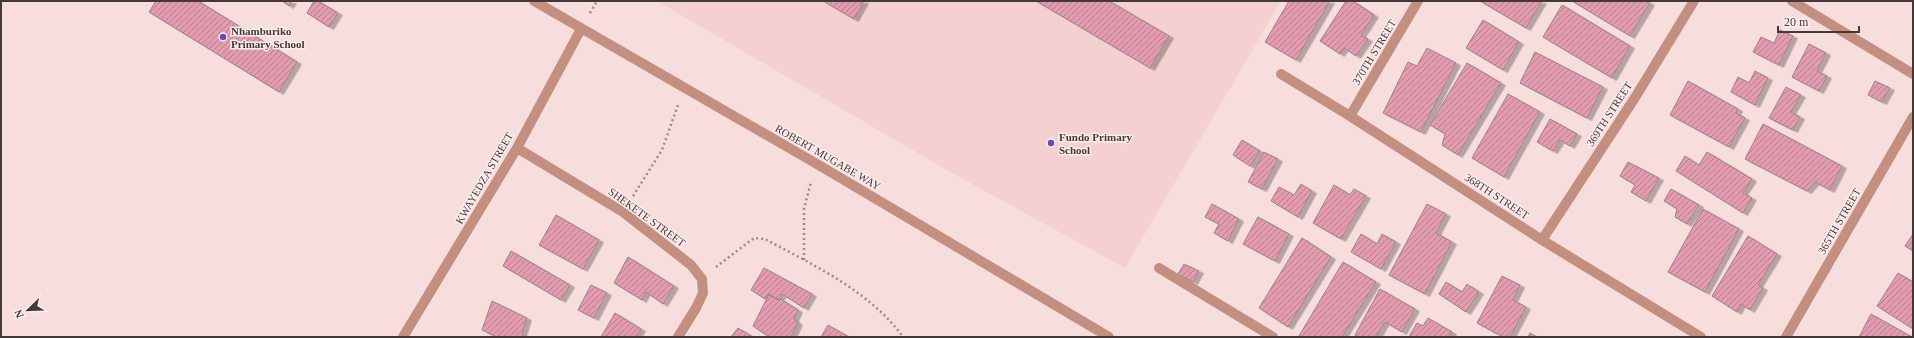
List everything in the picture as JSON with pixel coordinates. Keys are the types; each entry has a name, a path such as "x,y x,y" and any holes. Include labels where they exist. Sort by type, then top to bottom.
{"street":[{"name":"ROBERT MUGABE WAY","path":"534,1 817,164 1109,337"},
{"name":"370TH STREET","path":"1350,116 1418,1"},
{"name":"369TH STREET","path":"1542,240 1636,96 1694,1"},
{"path":"1792,1 1913,74"},
{"name":"KWAYEDZA STREET","path":"403,337 517,148 581,29"},
{"name":"368TH STREET","path":"1281,74 1350,116 1542,240 1701,337"},
{"name":"365TH STREET","path":"1786,337 1913,117"},
{"name":"SHEKETE STREET","path":"517,148 623,212 691,265 702,279"},
{"path":"1159,268 1273,337"},
{"path":"678,337 696,308 703,293 702,279"}],"path":[{"path":"623,212 662,150 684,88"},
{"path":"804,260 804,209 817,164"},
{"path":"702,279 734,252 754,238 765,239 836,279 873,305 893,323 903,337"}],"shaded area":[{"name":"Fundo Primary School","path":"657,1 1281,1 1125,268 952,173"}],"building":[{"name":"Nhamburiko Primary School","path":"156,1 198,1 297,62 279,92 149,12"},
{"path":"282,1 292,1 289,6"},
{"name":"Nhamburiko Primary School","path":"314,1 318,1 338,13 329,27 307,13"},
{"path":"823,1 864,1 854,19"},
{"path":"1036,1 1109,1 1169,36 1150,68"},
{"path":"1289,1 1330,1 1296,60 1265,42"},
{"path":"1346,1 1353,1 1374,15 1361,35 1368,39 1356,56 1344,48 1340,54 1320,41"},
{"path":"1480,1 1542,1 1526,28"},
{"path":"1572,1 1647,1 1650,3 1630,36"},
{"path":"1562,5 1630,46 1612,78 1543,37"},
{"path":"1483,20 1519,42 1503,70 1466,48"},
{"path":"1780,30 1793,36 1779,65 1753,52 1761,37 1774,43"},
{"path":"1809,44 1826,53 1817,71 1827,76 1819,91 1792,77"},
{"path":"1427,48 1456,63 1421,132 1383,113 1408,62 1417,66"},
{"path":"1535,52 1603,87 1587,118 1520,83"},
{"path":"1467,63 1501,83 1458,155 1442,145 1445,134 1430,125"},
{"path":"1755,71 1768,78 1755,105 1731,92 1738,77 1749,83"},
{"path":"1688,81 1738,109 1736,113 1745,118 1729,147 1670,115"},
{"path":"1875,81 1890,88 1882,102 1868,95"},
{"path":"1786,87 1801,95 1791,112 1800,117 1793,130 1769,118"},
{"path":"1508,94 1540,112 1504,177 1472,158"},
{"path":"1550,119 1577,134 1570,146 1560,140 1553,151 1537,142"},
{"path":"1763,124 1842,166 1830,190 1815,182 1807,191 1745,159"},
{"path":"1242,140 1260,151 1250,166 1233,155"},
{"path":"1264,152 1278,159 1262,189 1248,182"},
{"path":"1707,152 1752,179 1743,193 1752,198 1743,213 1676,171 1685,156 1699,165"},
{"path":"1628,162 1659,178 1646,201 1631,192 1635,185 1620,176"},
{"path":"1301,184 1312,191 1298,217 1271,201 1279,187 1294,195"},
{"path":"1334,185 1350,195 1354,189 1366,196 1341,239 1313,223"},
{"path":"1671,189 1699,205 1687,224 1675,217 1677,209 1664,201"},
{"path":"1212,204 1239,219 1228,241 1214,233 1219,224 1205,217"},
{"path":"1427,204 1446,214 1436,233 1452,242 1425,294 1389,275"},
{"path":"1703,209 1739,229 1705,292 1668,272"},
{"path":"556,215 599,240 583,269 539,245"},
{"path":"1258,217 1289,234 1275,261 1243,244"},
{"path":"1361,234 1377,244 1382,234 1396,242 1381,269 1351,252"},
{"path":"1913,234 1913,251 1905,246"},
{"path":"1748,236 1777,254 1758,285 1763,288 1750,310 1741,304 1737,312 1712,296"},
{"path":"1302,238 1331,257 1288,327 1259,308"},
{"path":"511,251 570,285 561,300 503,266"},
{"path":"628,257 674,286 663,304 646,292 642,300 614,283"},
{"path":"1343,262 1376,282 1342,337 1299,336"},
{"path":"1184,264 1199,271 1193,282 1178,274"},
{"path":"764,268 812,294 804,308 782,294 778,300 769,294 765,299 751,290"},
{"path":"1898,273 1913,282 1913,329 1877,306"},
{"path":"1502,276 1520,285 1513,300 1526,307 1510,337 1503,337 1477,323"},
{"path":"1446,282 1462,292 1467,284 1479,292 1466,312 1439,294"},
{"path":"591,285 607,293 594,318 578,310"},
{"path":"1380,289 1415,309 1402,332 1385,322 1376,337 1359,337 1355,335"},
{"path":"769,294 778,300 779,298 798,310 794,319 798,323 791,337 769,337 753,326"},
{"path":"492,301 527,318 522,334 528,337 497,337 482,330"},
{"path":"615,313 641,329 636,337 601,337"},
{"path":"1871,314 1912,337 1859,337"},
{"path":"1428,318 1452,332 1449,337 1409,337 1417,323 1423,326"},
{"path":"828,325 849,337 821,337"},
{"path":"738,328 753,337 731,337"},
{"path":"1530,333 1537,337 1528,337"}],"place":[{"name":"Nhamburiko Primary School","path":"223,37"},
{"name":"Fundo Primary School","path":"1051,143"}]}
